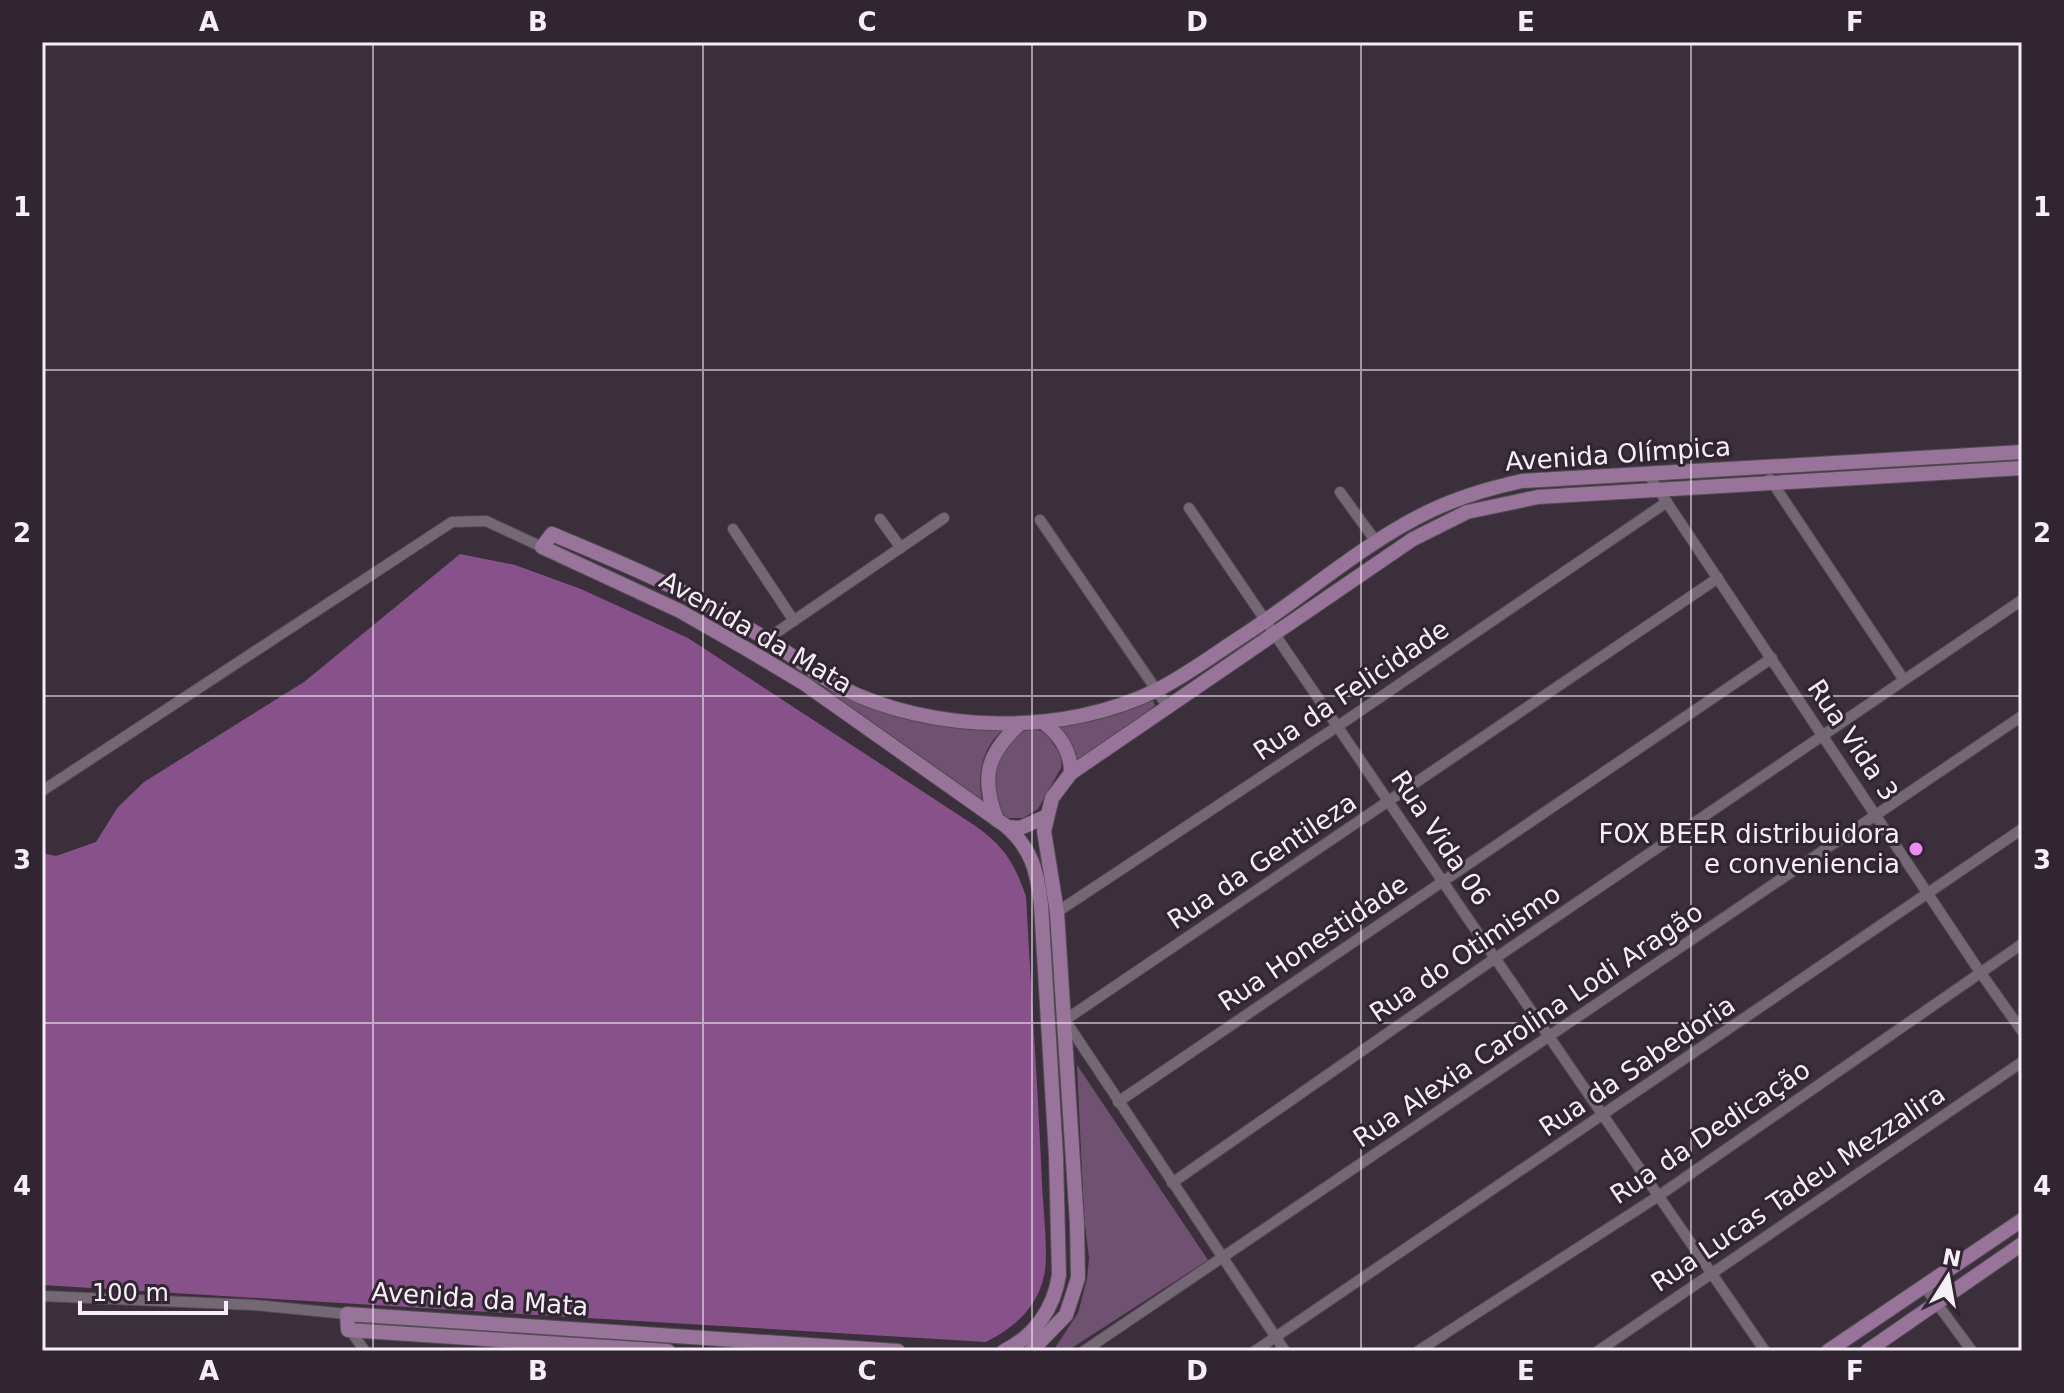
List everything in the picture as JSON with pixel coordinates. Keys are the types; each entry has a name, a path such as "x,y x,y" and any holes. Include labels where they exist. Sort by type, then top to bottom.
{"street":[{"name":"Avenida Olímpica","path":"1133,699 1157,690 1266,621 1377,543 1432,510 1484,490 1522,481 2022,452"},
{"path":"1765,467 1773,485 1904,680"},
{"name":"Avenida Olímpica","path":"1071,773 1376,562 1441,523 1467,512 1538,497 1663,496 1773,485 2022,468"},
{"name":"Rua Vida 3","path":"1648,474 2022,1031"},
{"path":"1340,492 1377,543"},
{"name":"Rua da Felicidade","path":"1057,912 1338,726 1663,496"},
{"name":"Rua Vida 06","path":"1189,508 1494,959 1551,1037 1602,1117 1765,1351"},
{"path":"767,639 944,518"},
{"path":"880,519 901,548"},
{"path":"1040,520 1168,707"},
{"path":"42,791 452,522 486,521 542,547"},
{"path":"733,529 794,621"},
{"name":"Avenida da Mata","path":"1004,1351 1022,1339 1048,1311 1056,1294 1060,1254 1039,885 1031,855 1002,823 805,684 680,611 542,547 552,534 685,593 767,639 838,686 867,699 928,716 962,721 1043,722 1092,712 1133,699"},
{"name":"Rua da Gentileza","path":"1067,1019 1718,578"},
{"name":"Rua do Otimismo","path":"1172,1183 1494,959 2022,600"},
{"name":"Rua Honestidade","path":"1118,1102 1772,658"},
{"name":"Rua Alexia Carolina Lodi Aragão","path":"1084,1351 2022,716"},
{"path":"1031,1351 1066,1315 1078,1278 1067,1019 1057,912 1044,838 1045,817 1052,798 1071,773 1069,753 1056,733 1043,722"},
{"path":"1021,723 998,747 989,769 988,790 1002,823 1020,828 1045,817"},
{"name":"Rua da Sabedoria","path":"1255,1351 2022,829"},
{"name":"Rua da Dedicação","path":"1418,1351 1657,1197 2022,944"},
{"path":"1067,1019 1118,1102 1285,1351"},
{"name":"Rua Lucas Tadeu Mezzalira","path":"1598,1351 2022,1062"},
{"path":"1828,1351 2022,1220"},
{"path":"1867,1351 2022,1244"},
{"path":"1924,1286 1972,1351"},
{"path":"42,1296 254,1305 347,1314"},
{"name":"Avenida da Mata","path":"668,1351 348,1330 347,1314 898,1351"},
{"path":"350,1330 365,1351"},
{"path":"469,1338 478,1351"}],"shaded area":[{"path":"460,554 515,565 581,589 688,638 974,825 1007,856 1026,896 1046,1256 1044,1276 1036,1298 1023,1316 1006,1330 986,1342 42,1285 42,853 56,856 96,842 118,807 144,782 304,682"},
{"path":"823,687 888,713 1002,731 990,745 983,762 980,781 982,800"},
{"path":"1153,701 1155,705 1148,711 1077,760 1071,743 1059,726 1102,718"},
{"path":"1030,728 1045,732 1062,757 1061,768 1038,809 1023,818 1007,818 999,807 996,794 998,764 1013,739"},
{"path":"1077,1065 1208,1260 1067,1351 1053,1351 1078,1313 1089,1258"}],"place":[{"name":"FOX BEER distribuidora e conveniencia","path":"1916,849"}]}
